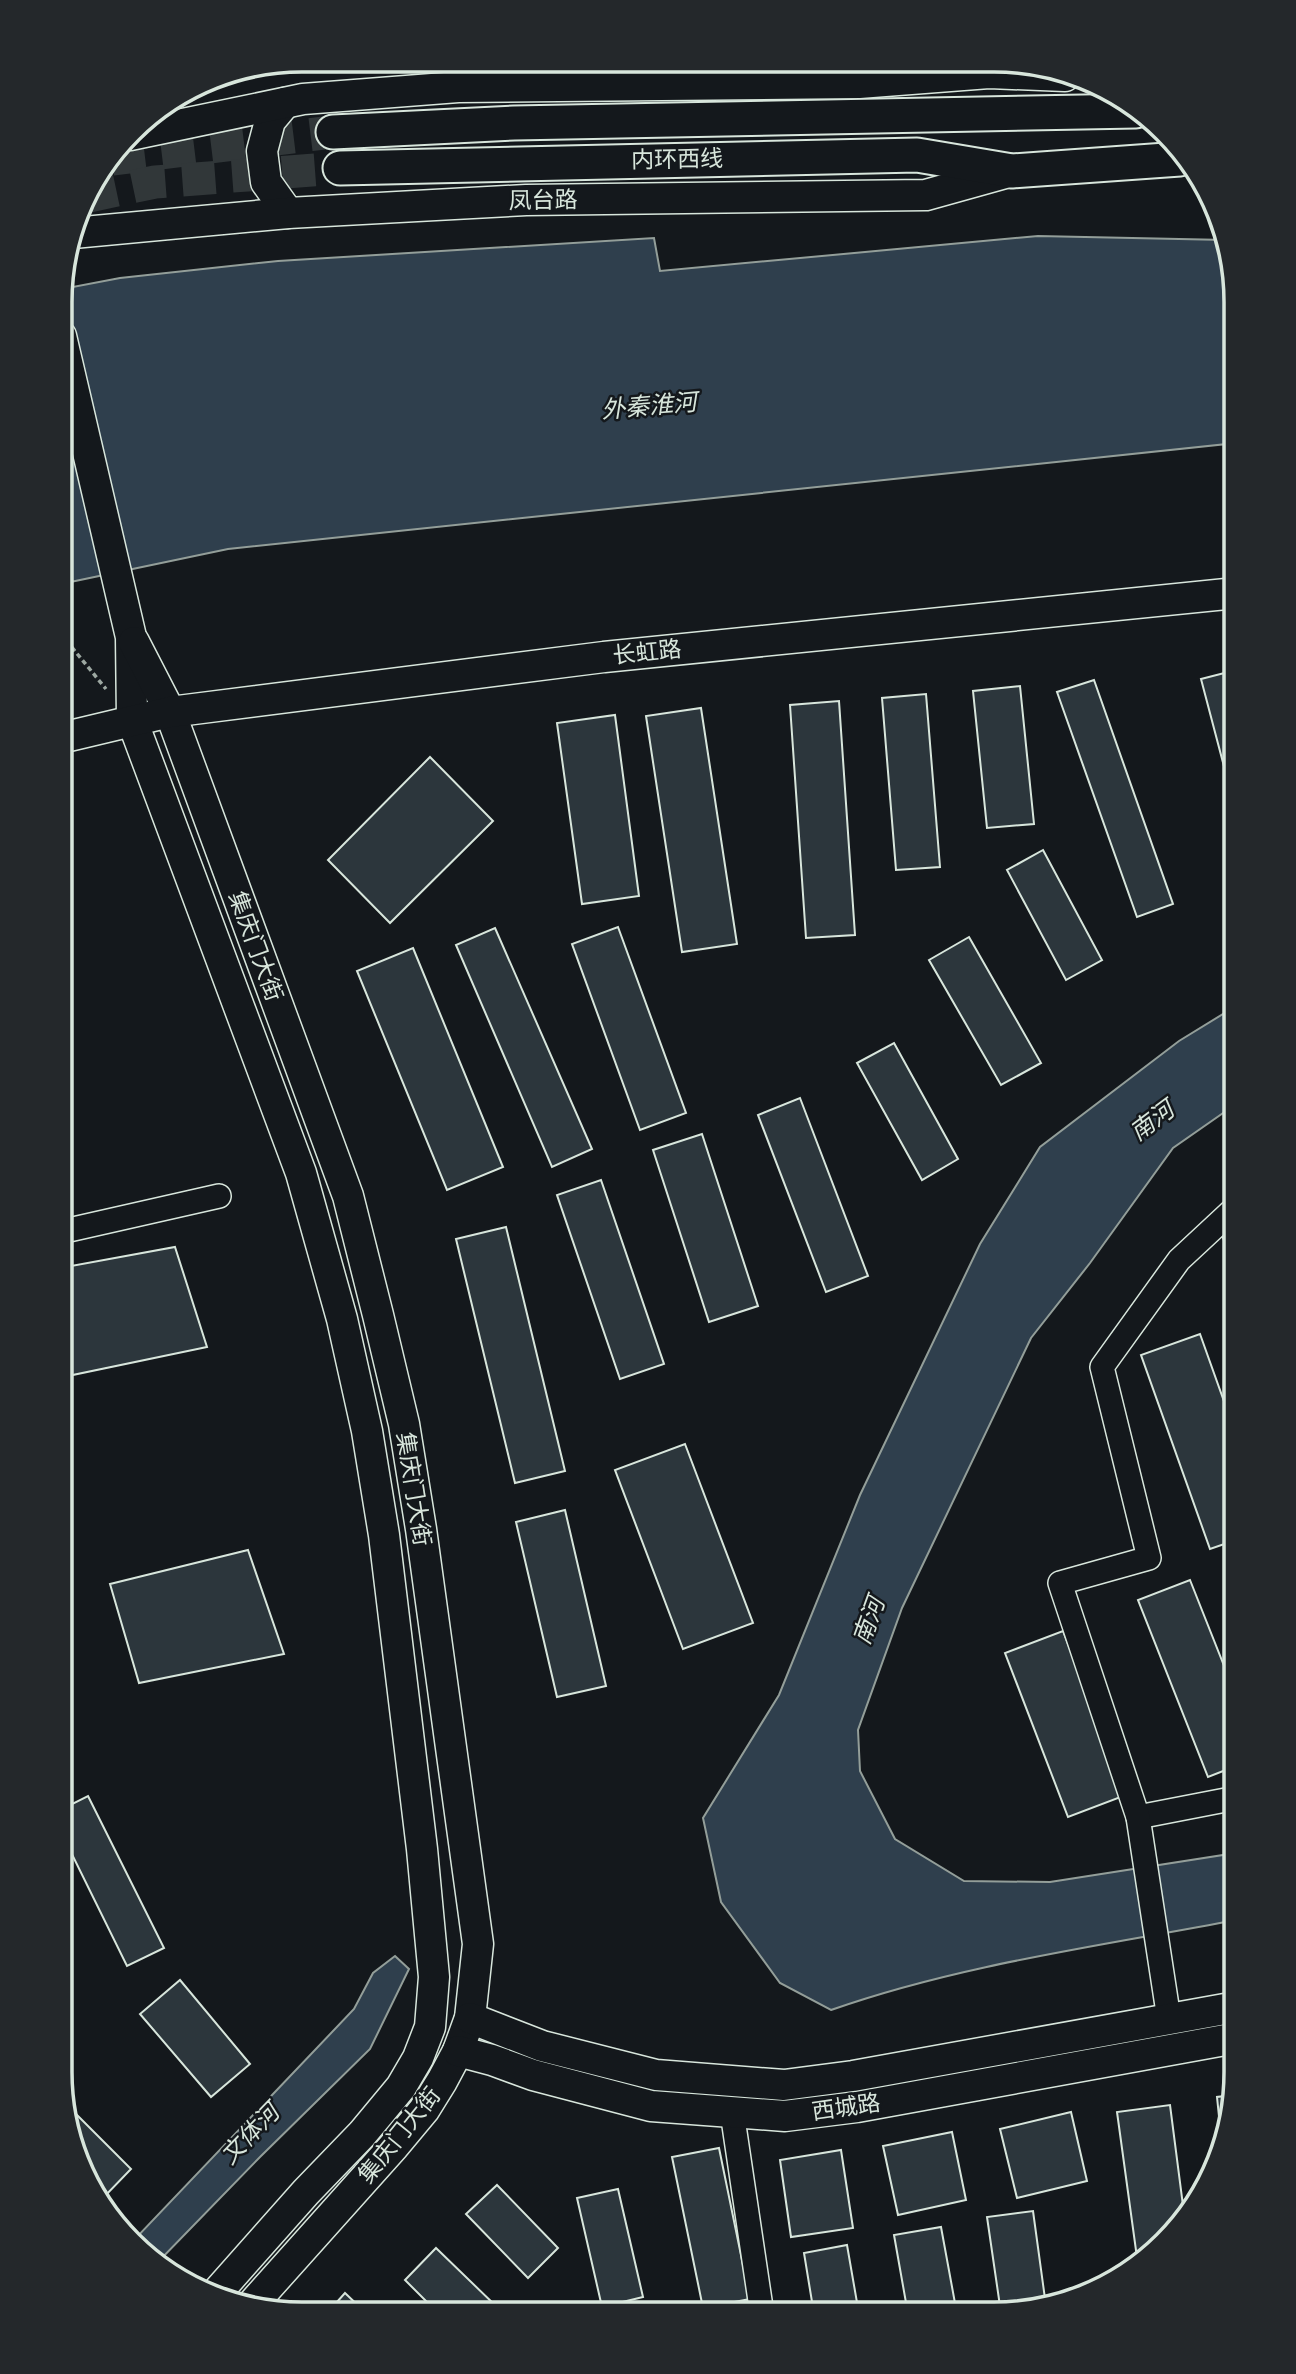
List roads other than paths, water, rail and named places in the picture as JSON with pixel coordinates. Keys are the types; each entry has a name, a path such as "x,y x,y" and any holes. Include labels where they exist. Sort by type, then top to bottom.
{"highway":[{"path":"1001,114 1102,99"},
{"path":"1001,114 1122,111"},
{"name":"内环西线","path":"333,132 514,123 1001,114"},
{"name":"内环西线","path":"340,168 917,155 1012,171 1174,159"}],"main road":[{"path":"148,131 303,99 458,87 859,83 989,74 1033,75"},
{"path":"285,103 270,121 262,151 267,182 288,212"},
{"name":"凤台路","path":"83,232 288,212 526,200 926,195 1012,171"},
{"name":"集庆门大街","path":"72,383 129,628 132,720 301,1173 342,1319 367,1431 384,1535 422,1849 434,1976 430,2027 418,2058 401,2087 362,2134 306,2192 222,2287"},
{"name":"长虹路","path":"72,735 170,712 604,657 1224,594"},
{"name":"集庆门大街","path":"129,628 170,712 351,1209 404,1424 478,1944 470,2018 458,2051 424,2110 259,2297"},
{"name":"西城路","path":"470,2018 542,2046 656,2076 784,2085 853,2076 1224,2009"},
{"name":"西城路","path":"458,2051 533,2075 652,2106 785,2116 857,2107 1224,2040"}],"street":[{"path":"72,1229 219,1195"},
{"path":"1169,2019 1138,1817 1060,1583 1149,1558 1102,1367 1179,1260 1224,1218"},
{"path":"1138,1817 1224,1800"},
{"path":"732,2112 760,2302"}],"water":[{"name":"外秦淮河","path":"1038,236 1215,240 1220,257 1224,302 1224,444 228,549 72,582 73,287 120,278 278,261 654,238 660,271"},
{"name":"南河","path":"1224,1013 1224,1112 1173,1148 1090,1263 1031,1338 902,1608 858,1730 860,1771 895,1839 964,1881 1050,1882 1224,1855 1224,1922 981,1968 880,1994 831,2010 780,1983 721,1902 703,1818 779,1695 860,1495 980,1244 1040,1147 1179,1041"},
{"name":"文体河","path":"395,1956 409,1969 370,2049 164,2256 150,2245 139,2234 354,2009 373,1973"}],"tunnel":[{"path":"123,158 333,132"},
{"path":"100,194 155,182 340,168"}]}
